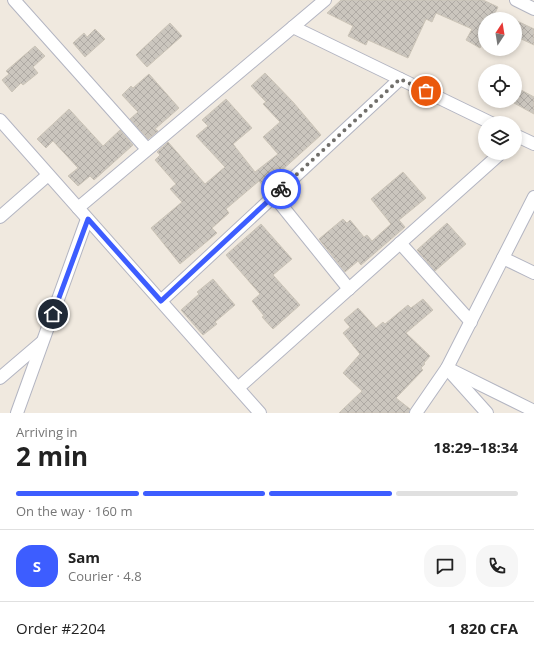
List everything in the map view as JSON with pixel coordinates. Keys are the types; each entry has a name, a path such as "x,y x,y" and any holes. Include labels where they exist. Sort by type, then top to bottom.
{"street":[{"path":"14,0 147,150"},
{"path":"78,208 325,0"},
{"path":"516,0 534,9"},
{"path":"293,27 478,117"},
{"path":"161,301 400,79"},
{"path":"0,120 260,413"},
{"path":"522,139 534,144"},
{"path":"238,388 493,160"},
{"path":"0,217 48,175"},
{"path":"274,196 349,288"},
{"path":"416,413 447,368 534,197"},
{"path":"17,413 88,219"},
{"path":"400,243 471,322"},
{"path":"503,258 534,273"},
{"path":"0,378 43,342"},
{"path":"447,368 534,411"},
{"path":"447,368 487,413"}],"building":[{"path":"341,0 483,0 498,7 496,12 478,12 478,47 466,40 472,29 436,13 432,22 426,19 408,58 368,40 366,45 348,36 353,26 327,13"},
{"path":"170,23 182,36 147,67 136,55"},
{"path":"522,23 534,29 534,45 522,39"},
{"path":"95,29 105,39 85,57 73,43 84,33 87,37"},
{"path":"35,46 45,56 33,67 38,73 23,85 21,83 12,92 2,80 9,74 6,71"},
{"path":"265,73 293,102 321,135 281,171 283,174 265,188 259,181 226,209 229,213 212,228 217,233 180,264 151,228 182,202 170,189 176,184 155,160 160,155 157,152 168,142 205,184 225,167 196,136 208,126 202,120 226,99 252,128 233,144 255,172 278,154 263,137 280,122 263,104 266,102 251,86"},
{"path":"149,74 179,108 155,129 158,131 148,139 130,119 138,112 122,95 131,86 133,88"},
{"path":"522,91 534,97 534,114 522,107"},
{"path":"69,109 103,146 120,130 133,145 94,180 90,176 78,186 68,176 78,168 53,141 46,148 37,139"},
{"path":"403,172 426,198 399,220 405,227 361,265 358,261 345,272 319,239 343,219 347,223 350,220 364,237 367,235 372,241 391,224 371,199"},
{"path":"447,223 466,244 435,271 417,250"},
{"path":"261,224 292,259 273,275 300,305 273,329 262,317 264,316 252,301 260,294 226,255"},
{"path":"213,279 235,305 215,322 217,324 203,335 181,310 199,294 197,292"},
{"path":"423,299 433,310 406,333 430,356 421,368 423,370 396,398 410,409 409,413 339,413 362,391 343,373 360,354 343,333 350,327 344,320 358,308 376,328 383,322 385,324 408,305 411,308"}],"way so far":[{"path":"281,189 400,79 426,91"}],"route":[{"path":"53,314 88,219 161,301 281,189"}]}
